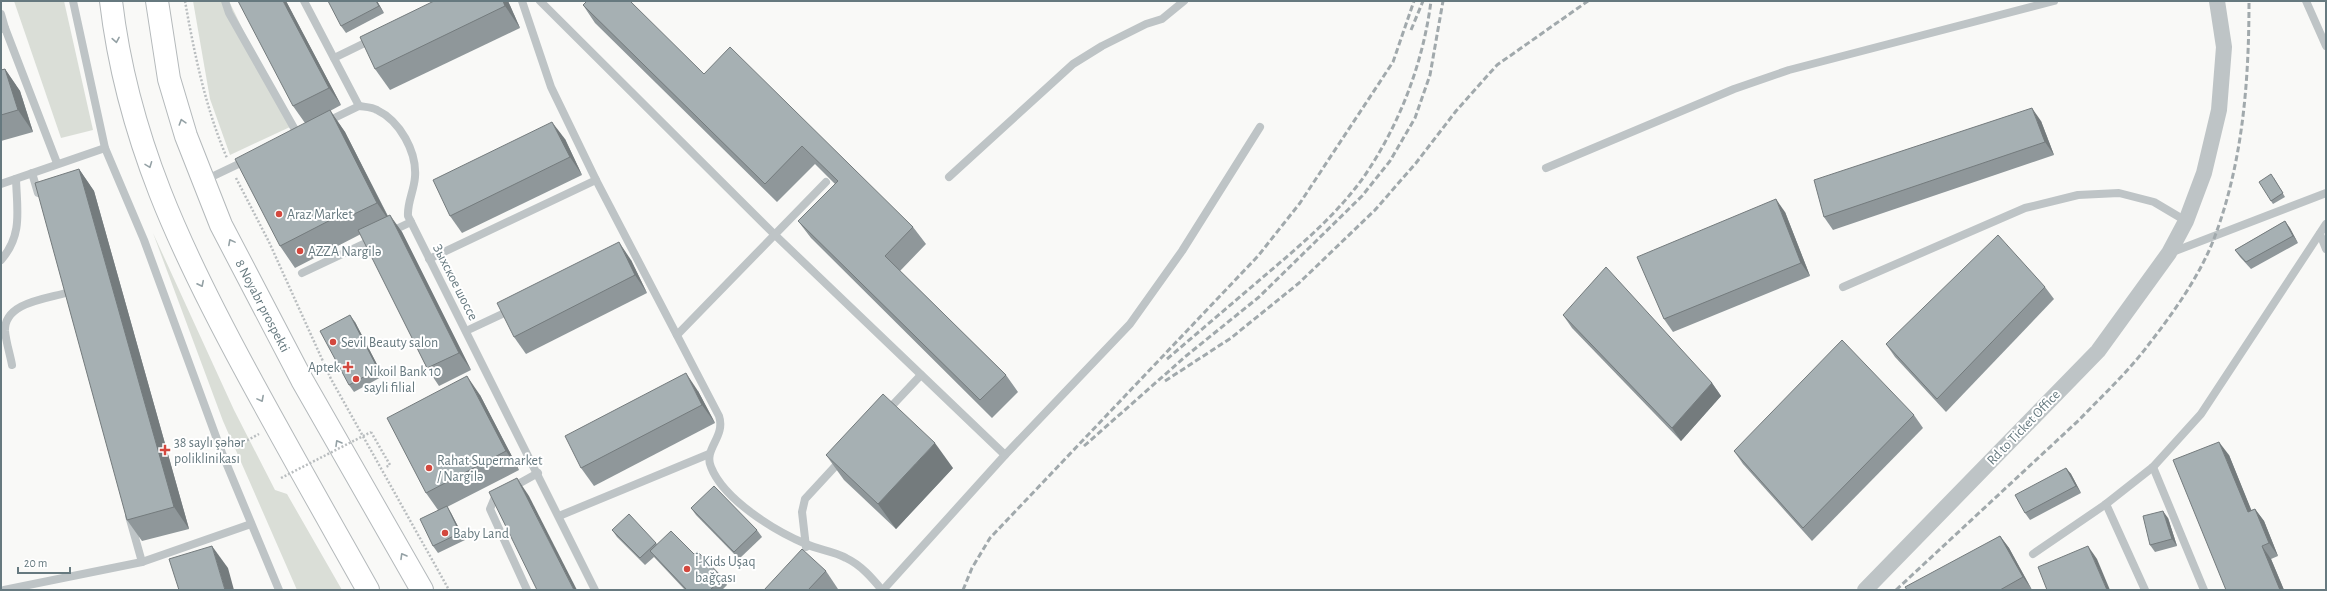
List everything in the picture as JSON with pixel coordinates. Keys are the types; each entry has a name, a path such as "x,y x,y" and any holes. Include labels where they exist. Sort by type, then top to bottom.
{"highway":[{"path":"111,1 125,88 142,146 180,243 212,308 275,426 368,590"},
{"name":"8 Noyabr prospekti","path":"157,1 169,79 186,136 221,225 302,380 422,590"}],"street":[{"name":"Rd to Ticket Office","path":"1866,590 2098,351 2169,254 2186,221 2204,174 2219,110 2224,47 2218,1"}],"lane":[{"path":"73,1 105,148 144,240 222,453 279,590"},
{"path":"225,1 229,13 298,135"},
{"path":"304,1 359,106 318,125"},
{"path":"522,1 551,88 630,254 677,335 722,425 718,439 710,454 710,465 715,478 752,515 776,530 807,545 846,558 867,573 883,590 1004,455 1130,324 1182,251 1260,127"},
{"path":"540,1 774,234 1004,455"},
{"path":"949,177 1074,64 1109,43 1146,24 1162,19 1184,1"},
{"path":"1546,168 1734,89 1789,70 2054,1"},
{"path":"2306,1 2326,46"},
{"path":"1,14 3,28 57,163"},
{"path":"334,58 383,35"},
{"name":"Зыхское шоссе","path":"359,106 377,109 392,121 406,139 414,160 415,175 413,192 407,208 411,222 538,473 595,590"},
{"path":"1,184 57,163 105,148"},
{"path":"204,181 256,156"},
{"path":"32,173 40,203"},
{"path":"1,260 12,245 18,228 16,179"},
{"path":"429,259 596,180"},
{"path":"677,335 826,182"},
{"path":"1843,286 2025,208 2078,195 2119,193 2154,202 2186,221"},
{"path":"2169,254 2326,193"},
{"path":"302,273 411,222"},
{"path":"2033,554 2106,504 2153,467 2201,414 2326,224"},
{"path":"2320,234 2326,250"},
{"path":"12,365 5,331 8,317 20,306 66,293"},
{"path":"466,331 522,305"},
{"path":"883,415 921,375"},
{"path":"559,516 710,454"},
{"path":"801,558 807,545 802,512 805,499 845,455"},
{"path":"2153,467 2204,590"},
{"path":"527,590 490,509 494,497 538,473"},
{"path":"2106,504 2144,590"},
{"path":"126,508 142,562"},
{"path":"4,590 142,562 170,558 251,524"}],"path":[{"path":"186,1 192,37 208,100 231,168 269,242 331,379 449,590"},
{"path":"222,453 275,426"},
{"path":"281,478 371,432 390,465 386,467"}],"shaded area":[{"path":"14,1 64,1 93,130 61,138"},
{"path":"193,1 229,1 290,127 230,155 210,99"},
{"path":"153,233 234,410 275,490 287,494 342,590 297,590 223,421"}],"building":[{"path":"238,1 283,1 329,88 293,106"},
{"path":"328,1 376,1 379,6 341,26"},
{"path":"434,1 503,1 505,6 375,69 360,37"},
{"path":"587,1 630,1 704,74 730,47 913,227 885,256 1006,375 980,400 798,221 838,181 802,146 765,184 583,5"},
{"path":"5,69 18,110 1,115 1,70"},
{"path":"2032,108 2045,142 1824,217 1814,180"},
{"path":"330,110 377,203 350,216 348,211 280,246 235,159"},
{"path":"552,122 570,157 450,216 433,180"},
{"path":"79,169 174,507 127,520 35,183"},
{"path":"2271,174 2283,193 2271,201 2259,182"},
{"path":"1776,199 1801,263 1664,319 1637,257"},
{"path":"390,215 459,353 427,368 358,230"},
{"path":"2285,221 2293,236 2246,262 2235,250"},
{"path":"1998,235 2045,287 1937,399 1886,344"},
{"path":"619,242 635,275 514,337 497,303"},
{"path":"1606,267 1712,383 1672,428 1563,315"},
{"path":"350,315 378,369 349,385 320,331"},
{"path":"1842,340 1914,415 1803,528 1734,451"},
{"path":"686,373 702,405 581,468 565,436"},
{"path":"467,376 506,451 426,493 387,418"},
{"path":"883,394 935,443 878,504 826,455"},
{"path":"2219,442 2248,512 2255,509 2269,543 2262,546 2280,590 2226,590 2173,460"},
{"path":"2066,468 2076,486 2025,513 2015,495"},
{"path":"517,478 574,590 537,590 489,492"},
{"path":"714,486 757,530 734,552 691,508"},
{"name":"Baby Land","path":"447,506 460,533 433,546 420,519"},
{"path":"2163,511 2172,539 2150,545 2143,516"},
{"path":"629,514 656,543 640,558 612,530"},
{"path":"671,531 694,554 697,551 723,578 710,590 687,590 650,551"},
{"path":"2000,536 2023,577 2000,590 1907,590 1905,587"},
{"path":"212,546 225,590 179,590 169,559"},
{"path":"2088,546 2107,590 2047,590 2038,567"},
{"path":"802,549 826,571 808,590 764,590"}],"railway":[{"path":"963,590 972,568 990,538 1258,256 1300,203 1393,62 1414,1"},
{"path":"1411,30 1423,1"},
{"path":"1167,359 1331,216 1363,178 1388,137 1408,94 1422,48 1431,1"},
{"path":"1084,446 1186,356 1259,297 1362,196 1390,161 1415,118 1430,75 1443,1"},
{"path":"1165,381 1231,338 1299,283 1375,210 1416,163 1456,111 1497,65 1588,1"},
{"path":"1896,590 2079,420 2116,383 2158,332 2195,278 2215,236 2232,179 2238,150 2246,90 2249,1"}],"place":[{"name":"Araz Market","path":"279,214"},
{"name":"AZZA Nargilə","path":"300,251"},
{"name":"Sevil Beauty salon","path":"333,342"},
{"name":"Aptek","path":"348,367"},
{"name":"Nikoil Bank 10 sayli filial","path":"356,379"},
{"name":"38 saylı şəhər poliklinikası","path":"165,450"},
{"name":"Rahat Supermarket / Nargilə","path":"429,468"},
{"name":"Baby Land","path":"445,533"},
{"name":"İ-Kids Uşaq bağçası","path":"687,569"}]}
